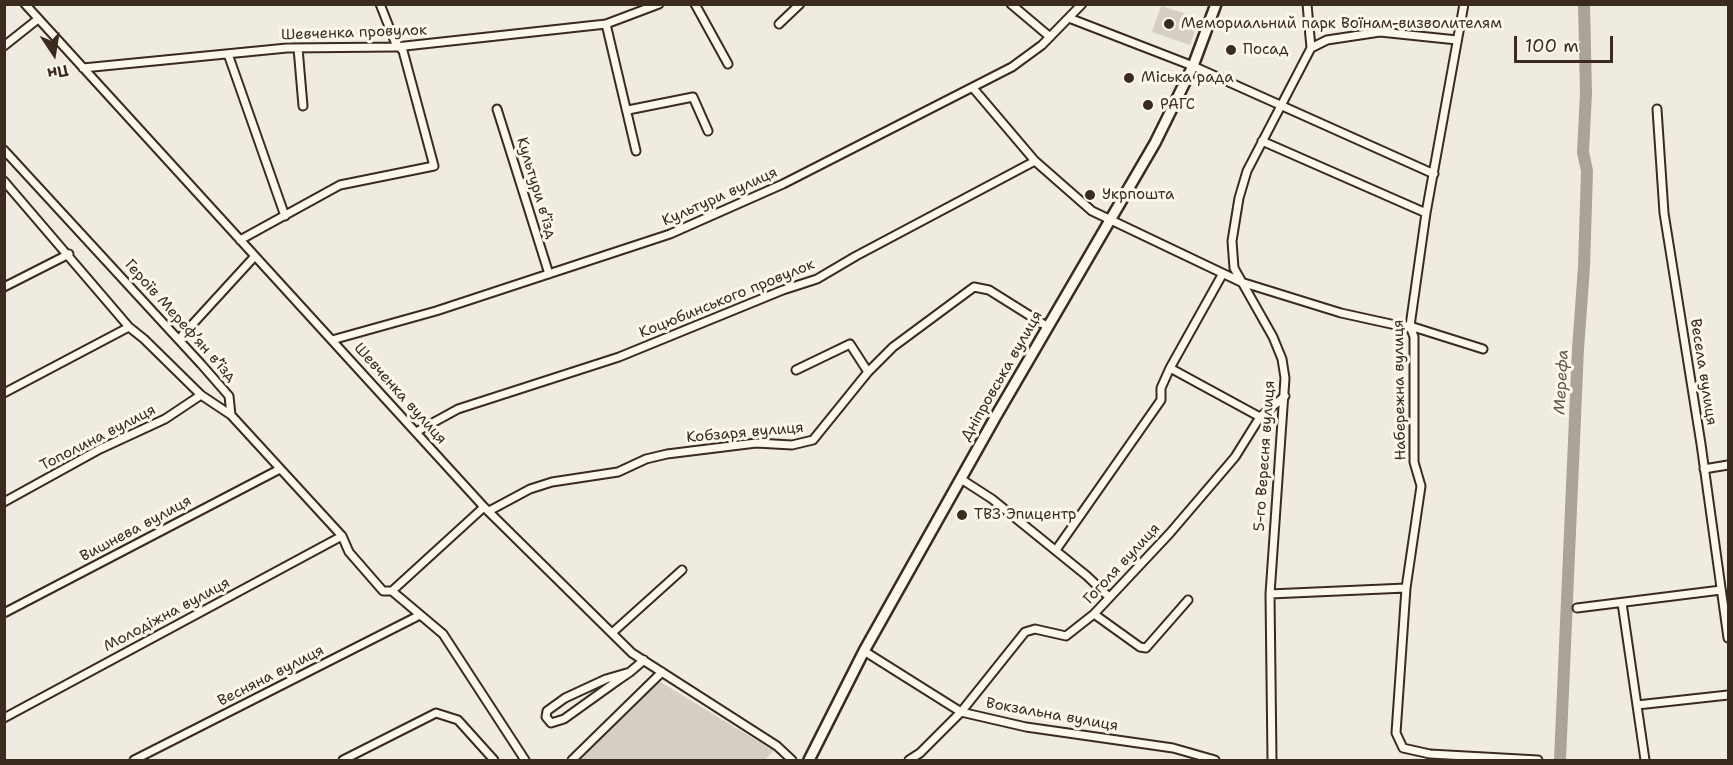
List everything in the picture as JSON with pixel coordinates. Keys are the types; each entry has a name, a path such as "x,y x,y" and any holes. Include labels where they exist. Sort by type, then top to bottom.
{"highway":[{"name":"Дніпровська вулиця","path":"809,760 864,651 961,478 1155,143 1193,66 1216,4"}],"street":[{"name":"Шевченка вулиця","path":"25,4 486,509 612,633 644,660 777,746 792,760"},
{"path":"240,240 340,185 434,166 403,51 399,47 380,4"},
{"name":"Шевченка провулок","path":"83,68 298,48 399,47 606,24 659,4"},
{"path":"695,4 728,64"},
{"path":"779,24 800,4"},
{"path":"1011,4 1050,37"},
{"name":"Культури вулиця","path":"332,340 436,311 670,234 783,184 1012,67 1050,37 1083,4"},
{"path":"1307,4 1311,48 1327,40 1380,32 1457,40"},
{"name":"Набережна вулиця","path":"1464,4 1426,213 1410,326 1414,337 1414,462 1421,486 1406,588 1396,733 1403,748 1430,754 1538,760"},
{"path":"1069,18 1193,66 1434,174"},
{"path":"4,46 38,19"},
{"path":"606,24 636,151"},
{"path":"298,48 298,69 303,106"},
{"name":"5-го Вересня вулиця","path":"1272,760 1270,594 1285,396 1282,359 1273,337 1234,268 1232,241 1239,198 1247,171 1311,48"},
{"path":"228,54 285,216"},
{"path":"973,88 1035,161 1074,197 1111,220 1222,275 1241,282 1341,313 1400,326 1410,326 1483,349"},
{"path":"628,110 693,97 708,131"},
{"name":"Культури в’їзд","path":"497,109 549,274"},
{"name":"Весела вулиця","path":"1657,109 1664,213 1728,638"},
{"path":"1262,141 1426,213"},
{"name":"Героїв Мерефʼян вʼїзд","path":"4,150 179,339 228,396 231,415 342,536 349,552 383,591 392,591 443,634 525,760"},
{"name":"Коцюбинського провулок","path":"416,432 458,409 619,357 783,290 817,279 1035,161"},
{"path":"4,181 69,254 129,327 201,395 231,415"},
{"path":"4,287 69,254"},
{"path":"179,339 255,256"},
{"path":"1056,550 1161,400 1161,388 1170,368 1222,275"},
{"name":"Кобзаря вулиця","path":"392,591 486,509 530,489 552,482 618,472 646,459 667,453 756,443 792,445 813,440 867,372 892,347 974,287 989,290 1048,327"},
{"path":"4,393 129,327"},
{"path":"796,370 850,344 867,372"},
{"path":"1170,368 1260,417"},
{"name":"Тополина вулиця","path":"4,502 100,449 165,419 201,395"},
{"name":"Гоголя вулиця","path":"961,712 1025,632 1035,629 1066,636 1094,614 1170,533 1235,457 1260,417 1285,396"},
{"path":"1704,469 1728,465"},
{"name":"Вишнева вулиця","path":"4,613 280,469"},
{"path":"961,478 992,499 1056,550 1109,597"},
{"name":"Молодіжна вулиця","path":"4,718 342,536"},
{"path":"612,633 681,570"},
{"path":"1270,594 1406,588"},
{"path":"1577,608 1721,590"},
{"path":"1094,614 1140,647 1146,648 1188,600"},
{"path":"1622,603 1644,760"},
{"name":"Весняна вулиця","path":"134,760 420,615"},
{"name":"Вокзальна вулиця","path":"864,651 961,712 1026,727 1173,748 1215,760"},
{"path":"630,672 606,678 565,698 547,711 546,717 551,723 564,719 630,672 644,660"},
{"path":"572,760 662,672"},
{"path":"1637,705 1728,695"},
{"path":"343,760 435,712 458,720 494,760"},
{"path":"909,760 920,753 961,712"}],"shaded area":[{"path":"1161,6 1199,18 1190,45 1152,32"},
{"path":"657,680 774,751 764,760 575,760"}],"waterway":[{"name":"Мерефа","path":"1560,760 1578,349 1584,267 1587,171 1583,152 1586,93 1584,4"}],"place":[{"name":"Мемориальний парк Воїнам-визволителям","path":"1169,24"},
{"name":"Посад","path":"1231,50"},
{"name":"Міська рада","path":"1129,78"},
{"name":"РАГС","path":"1148,105"},
{"name":"Укрпошта","path":"1090,195"},
{"name":"ТВЗ Эпицентр","path":"962,515"}]}
